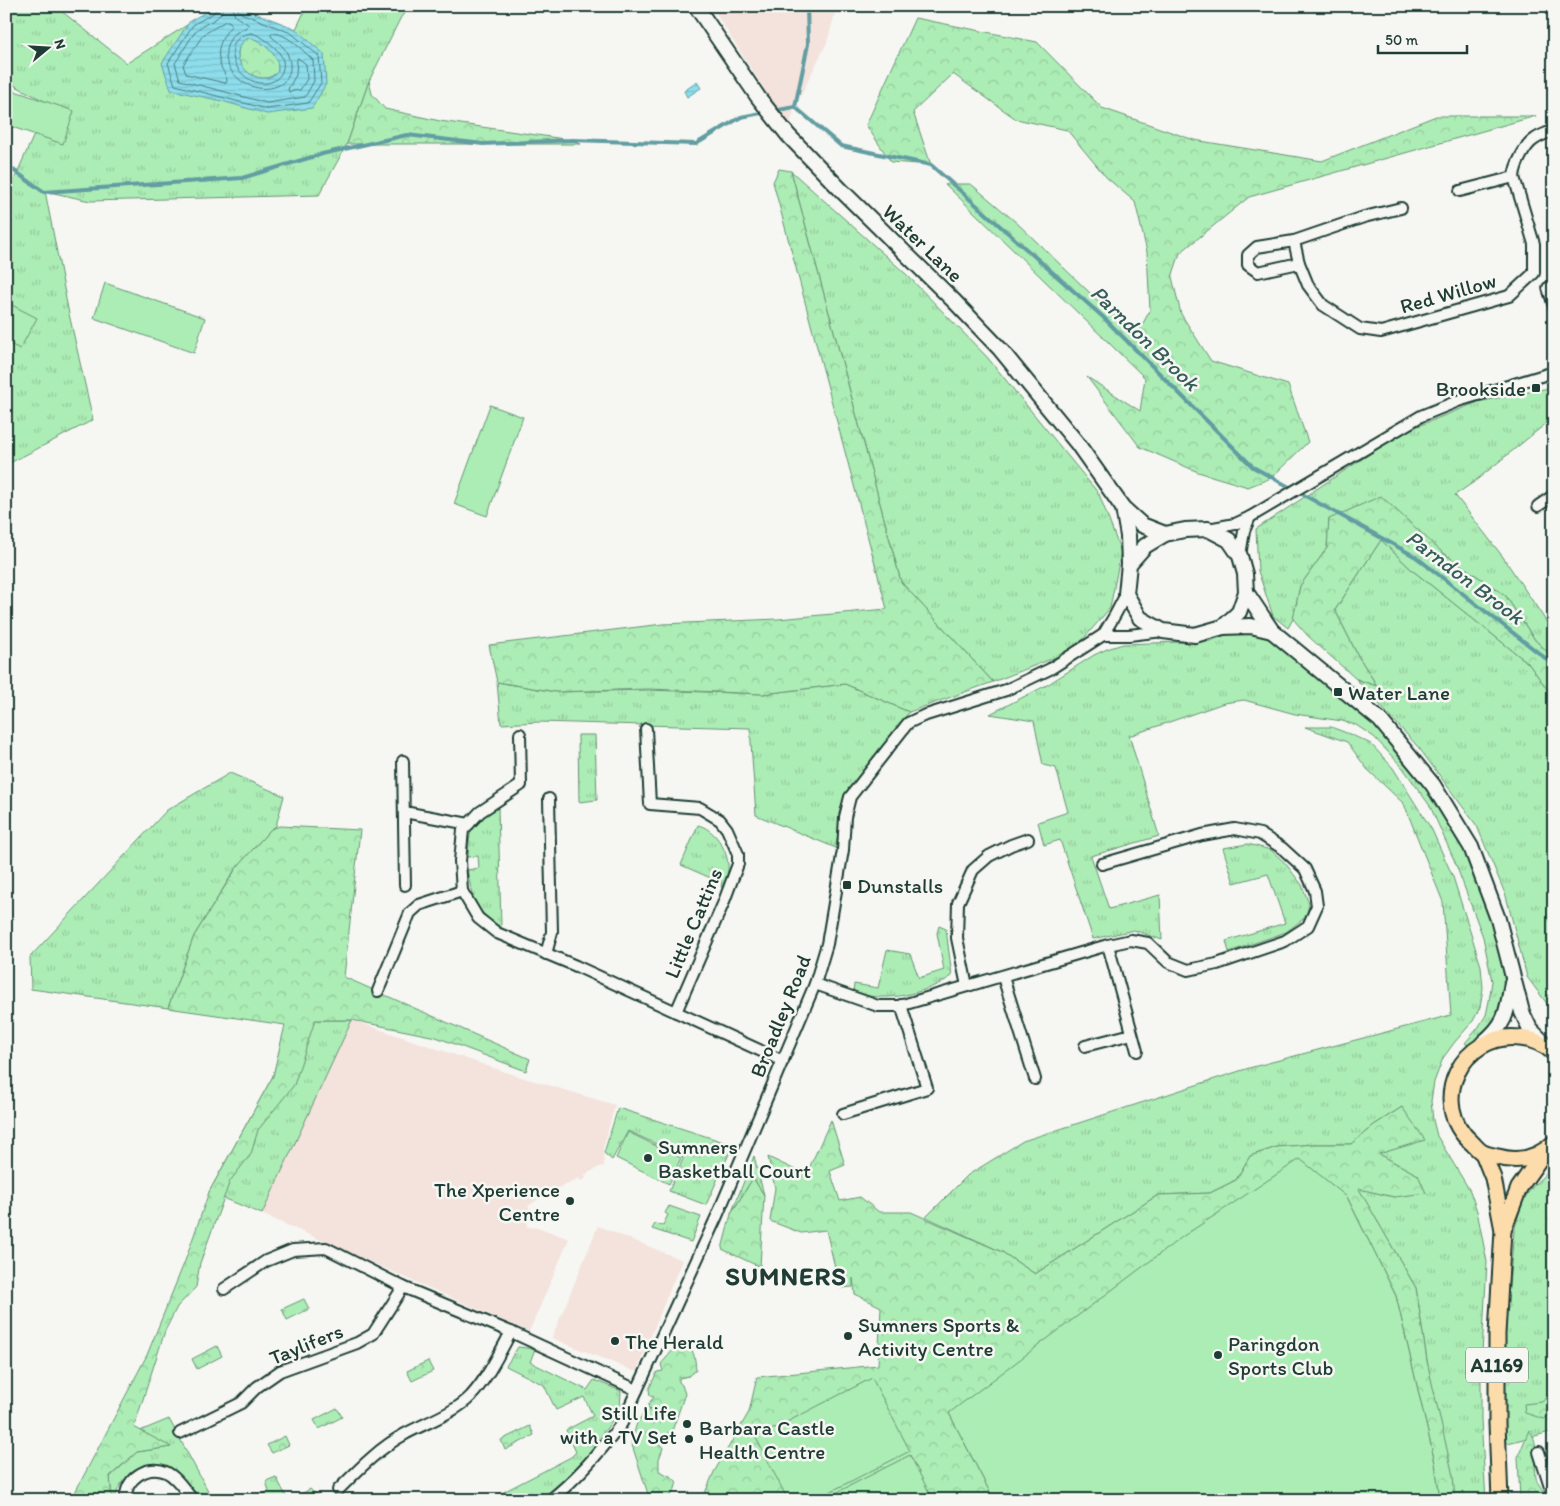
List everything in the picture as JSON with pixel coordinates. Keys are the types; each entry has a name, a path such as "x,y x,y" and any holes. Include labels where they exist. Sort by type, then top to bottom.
{"main road":[{"name":"Water Lane","path":"696,6 736,66 784,129 842,192 1000,349 1072,437 1123,508 1142,525 1165,534"},
{"name":"Water Lane","path":"1123,508 1128,536 1129,564"},
{"path":"1223,627 1239,612 1246,592 1245,574 1240,556 1229,540 1208,529 1186,530 1165,534 1145,546 1129,564 1126,594 1140,618 1163,631 1195,635 1223,627 1251,626 1272,631"},
{"path":"1246,592 1272,631 1380,720 1433,785 1471,847 1498,919 1522,1012 1530,1029 1551,1051"},
{"path":"1513,979 1506,1017 1497,1031 1459,1067 1453,1080 1450,1100 1453,1116 1462,1134 1483,1153 1511,1160 1525,1159 1549,1147"},
{"path":"1481,1045 1508,1036 1530,1039 1551,1051"},
{"name":"A1169","path":"1503,1230 1519,1188 1549,1147"},
{"name":"A1169","path":"1483,1153 1493,1178 1503,1230 1497,1334 1497,1423 1500,1500"}],"street":[{"path":"1460,191 1514,177 1514,170 1519,159 1534,139 1554,130"},
{"name":"Red Willow","path":"1294,241 1298,263 1308,285 1323,305 1360,329 1381,332 1510,296 1534,273 1534,244 1514,177"},
{"path":"1298,263 1258,272 1248,266 1248,255 1257,247 1294,241 1364,217 1401,208"},
{"path":"1548,288 1554,306"},
{"path":"1208,529 1235,524 1250,517 1421,416 1458,401 1554,372"},
{"path":"1538,506 1554,495"},
{"path":"1240,556 1244,531 1250,517"},
{"name":"Broadley Road","path":"550,1500 580,1473 606,1444 622,1422 717,1216 815,984 828,944 842,859 845,818 850,797 908,723 923,716 1006,690 1050,669 1103,635 1116,615 1126,594"},
{"path":"1103,635 1129,635 1163,631"},
{"name":"Little Cattins","path":"646,729 650,804 700,808 720,820 727,829 738,854 738,864 723,904 676,1012"},
{"path":"404,812 469,824 480,812 521,785 520,734"},
{"path":"403,761 405,885"},
{"path":"546,954 552,932 549,799"},
{"name":"Little Cattins","path":"469,824 464,830 460,861 462,891 478,918 497,933 576,966 783,1061"},
{"path":"815,984 878,1006 901,1005 1131,940 1148,943 1168,962 1188,970 1217,964 1286,941 1308,926 1317,906 1315,891 1305,869 1282,848 1260,834 1235,829 1202,835 1102,864"},
{"path":"968,986 957,938 958,903 973,870 989,856 1028,839"},
{"path":"378,991 410,913 418,905 462,891"},
{"path":"1108,945 1137,1051"},
{"path":"1003,977 1035,1079"},
{"path":"843,1114 927,1088 901,1005"},
{"path":"1085,1046 1132,1034"},
{"path":"224,1289 259,1265 293,1250 326,1248 404,1287 511,1332 637,1390"},
{"name":"Taylifers","path":"180,1433 241,1403 257,1387 280,1371 357,1343 373,1334 404,1287"},
{"path":"338,1490 368,1461 403,1434 440,1417 470,1398 489,1373 511,1332"},
{"path":"1539,1452 1554,1500"},
{"path":"126,1500 128,1487 133,1479 140,1473 149,1470 167,1472 175,1478 193,1500"},
{"path":"180,1486 183,1500"}],"shaded area":[{"path":"711,6 837,6 827,42 795,107 789,128"},
{"path":"352,1020 514,1075 615,1105 603,1148 604,1166 584,1175 586,1178 581,1181 579,1178 551,1191 528,1206 533,1216 528,1219 527,1227 540,1228 569,1239 529,1332 262,1214"},
{"path":"598,1226 682,1260 636,1372 552,1338"}],"green space":[{"path":"6,6 55,6 127,63 217,6 235,6 296,29 307,6 411,6 401,17 369,81 347,144 319,195 90,201 45,191 69,314 93,420 6,465 6,198 48,103 6,81"},
{"path":"915,18 1037,42 1102,108 1194,140 1322,161 1436,116 1536,116 1249,197 1180,253 1172,277 1181,314 1211,361 1288,385 1308,442 1271,478 1248,487 1198,472 1140,447 1087,377 1140,411 1145,378 945,184 971,184 1017,223 1111,313 1138,333 1150,310 1147,252 1135,202 1106,177 1067,130 1016,119 953,74 913,112 931,165 891,162 866,125"},
{"path":"248,38 252,38 264,45 277,59 278,71 270,77 261,78 253,75 245,70 240,62 238,54 240,46"},
{"path":"369,81 372,94 385,109 440,121 571,140 581,144 347,144"},
{"path":"6,88 74,111 63,144 6,125"},
{"path":"779,169 791,171 901,582 993,682 909,712 845,684 763,694 649,689 556,692 497,682 489,645 663,624 778,619 887,609 773,182"},
{"path":"791,171 907,275 987,357 1099,494 1121,552 1110,608 1074,650 993,682 901,582"},
{"path":"105,283 205,318 194,353 94,318"},
{"path":"6,302 37,318 20,349 6,342"},
{"path":"1554,387 1554,417 1474,482 1455,495 1503,557 1554,633 1554,658 1535,640 1505,595 1443,553 1329,519 1327,548 1300,586 1293,619 1288,628 1273,616 1258,571 1256,529 1403,432 1478,402"},
{"path":"490,405 523,417 487,516 454,504"},
{"path":"1381,496 1443,553 1505,595 1535,640 1554,658 1554,698 1528,663 1412,570 1381,540 1335,610 1357,654 1377,686 1356,679 1308,636 1293,619 1300,586 1327,548 1329,519"},
{"path":"1381,540 1412,570 1528,663 1554,698 1554,1013 1527,977 1506,896 1477,826 1419,748 1356,679 1377,686 1357,654 1335,610"},
{"path":"1255,631 1273,638 1326,681 1332,690 1352,708 1377,726 1418,771 1453,825 1473,863 1493,919 1507,981 1505,999 1493,1026 1472,1049 1465,1043 1486,1015 1492,981 1483,937 1455,862 1430,806 1403,768 1374,737 1356,725 1295,714 1244,700 1224,703 1129,735 1159,836 1091,856 1109,909 1160,895 1162,940 1134,930 1093,939 1060,840 1044,845 1038,822 1068,812 1056,768 1043,765 1034,721 990,714 1047,685 1094,655 1107,649 1123,644 1210,641 1230,633"},
{"path":"497,682 556,692 648,690 763,694 845,684 909,712 847,795 841,808 836,848 756,815 750,728 539,722 501,724"},
{"path":"1305,727 1331,727 1352,735 1371,744 1393,768 1432,830 1453,877 1481,966 1483,988 1480,1007 1473,1021 1443,1058 1434,1082 1431,1101 1437,1136 1470,1191 1477,1211 1487,1262 1481,1371 1481,1420 1486,1500 1454,1500 1427,1361 1416,1288 1358,1188 1394,1197 1418,1175 1378,1154 1402,1107 1374,1125 1351,1144 1277,1147 1250,1156 1236,1180 1210,1193 1158,1195 1035,1274 1002,1252 926,1217 968,1175 1023,1141 1249,1068 1451,1015 1443,902 1404,804 1367,769 1347,742"},
{"path":"578,735 595,735 597,800 579,802"},
{"path":"230,773 284,796 276,826 270,830 234,871 194,936 168,1008 31,989 30,957 167,810"},
{"path":"498,807 501,927 490,921 474,903 467,870 479,868 478,856 468,857 469,839 473,826 481,816"},
{"path":"698,825 709,830 725,851 728,867 724,888 721,887 722,883 681,865"},
{"path":"280,826 360,830 344,977 530,1059 526,1071 436,1037 352,1020 315,1020 294,1085 258,1130 251,1154 230,1181 200,1263 196,1287 177,1307 165,1331 134,1427 171,1447 137,1452 110,1476 112,1500 71,1500 147,1355 185,1261 209,1192 273,1076 285,1025 168,1008 194,936 237,867 271,829"},
{"path":"1248,844 1271,850 1285,863 1302,885 1309,904 1306,917 1286,932 1229,952 1226,941 1285,923 1268,874 1234,883 1223,848"},
{"path":"939,926 946,929 952,976 930,988 905,995 876,997 853,994 854,984 878,988 887,950 910,954 919,978 944,970 937,933"},
{"path":"315,1020 352,1020 262,1214 209,1192 273,1076 286,1025"},
{"path":"1402,1107 1425,1140 1379,1154 1418,1175 1426,1193 1394,1197 1359,1189 1416,1288 1427,1361 1453,1476 1455,1500 1440,1500 1435,1463 1396,1296 1347,1197 949,1413 994,1500 702,1500 714,1472 749,1412 757,1377 878,1365 881,1307 855,1294 853,1278 853,1287 840,1288 826,1230 801,1233 770,1221 775,1188 768,1157 806,1175 831,1120 845,1165 830,1171 840,1201 860,1197 879,1212 911,1212 1002,1252 1035,1274 1158,1195 1210,1193 1236,1180 1250,1156 1277,1147 1351,1144 1374,1125"},
{"path":"618,1108 733,1145 706,1205 669,1191 683,1159 682,1156 628,1131 612,1160 604,1153"},
{"name":"Sumners Basketball Court","path":"628,1132 681,1158 669,1184 616,1158"},
{"path":"754,1156 764,1195 753,1178 731,1214"},
{"name":"Paringdon Sports Club","path":"1300,1159 1347,1197 1396,1296 1435,1463 1440,1500 994,1500 949,1413 1182,1237"},
{"path":"1554,1166 1554,1222 1552,1229 1554,1229 1554,1431 1504,1444 1503,1377 1514,1231 1523,1199"},
{"path":"753,1178 764,1195 760,1267 722,1249 731,1214"},
{"path":"669,1206 701,1217 691,1242 652,1229 655,1224 663,1225 668,1215 665,1213"},
{"path":"304,1299 309,1309 287,1320 282,1309"},
{"path":"684,1341 690,1347 693,1354 696,1370 689,1376 679,1378 685,1394 672,1431 666,1437 658,1436 659,1443 663,1448 659,1459 659,1471 672,1477 677,1482 674,1492 669,1497 672,1500 650,1500 631,1442 637,1423 643,1414 653,1409 648,1408 649,1403 654,1397 650,1396 649,1389 657,1372 663,1371 661,1364 673,1350 674,1342"},
{"path":"217,1346 222,1356 197,1369 192,1359"},
{"path":"518,1347 535,1349 530,1362 587,1390 594,1380 621,1391 620,1409 583,1463 540,1500 488,1500 571,1457 576,1452 566,1430 593,1416 584,1397 556,1410 544,1385 506,1366"},
{"path":"428,1361 433,1371 412,1381 407,1371"},
{"path":"872,1378 910,1451 814,1500 788,1500 756,1438"},
{"path":"1554,1389 1554,1411 1544,1419 1525,1413 1524,1404 1542,1402"},
{"path":"337,1408 342,1417 319,1429 314,1420"},
{"path":"169,1419 213,1500 197,1500 174,1470 145,1470 129,1476 123,1481 118,1489 115,1500 112,1500 110,1477 137,1452 170,1447 140,1431"},
{"path":"530,1426 534,1435 505,1450 501,1440"},
{"path":"1529,1430 1536,1446 1537,1481 1546,1500 1520,1500 1518,1457"},
{"path":"285,1436 289,1445 272,1453 267,1445"},
{"path":"910,1455 933,1500 822,1500"},
{"path":"276,1477 288,1500 250,1500 269,1491 266,1481"},
{"path":"310,1489 322,1500 291,1500"}],"water":[{"path":"216,6 237,6 294,28 324,54 326,84 312,108 267,114 222,101 171,90 162,63 190,21","holes":["248,38 252,38 268,48 277,60 278,71 270,77 262,78 253,75 245,70 240,62 238,54 240,46"]},
{"path":"697,82 701,88 687,97 684,91"}],"waterway":[{"name":"Parndon Brook","path":"807,6 808,44 795,107 841,146 931,165 1103,317 1253,467 1416,557 1554,665"},
{"path":"773,111 795,107"},
{"path":"6,165 44,192 242,178 322,154 407,135 483,144 572,140 696,144 741,117 766,112"}],"place":[{"name":"Brookside","path":"1536,388"},
{"name":"Water Lane","path":"1338,692"},
{"name":"Dunstalls","path":"847,885"},
{"name":"Sumners Basketball Court","path":"648,1158"},
{"name":"The Xperience Centre","path":"570,1201"},
{"name":"Sumners Sports & Activity Centre","path":"848,1336"},
{"name":"The Herald","path":"615,1341"},
{"name":"Paringdon Sports Club","path":"1218,1355"},
{"name":"Still Life with a TV Set","path":"687,1424"},
{"name":"Barbara Castle Health Centre","path":"689,1439"}],"district":[{"name":"SUMNERS","path":"786,1276"}]}
